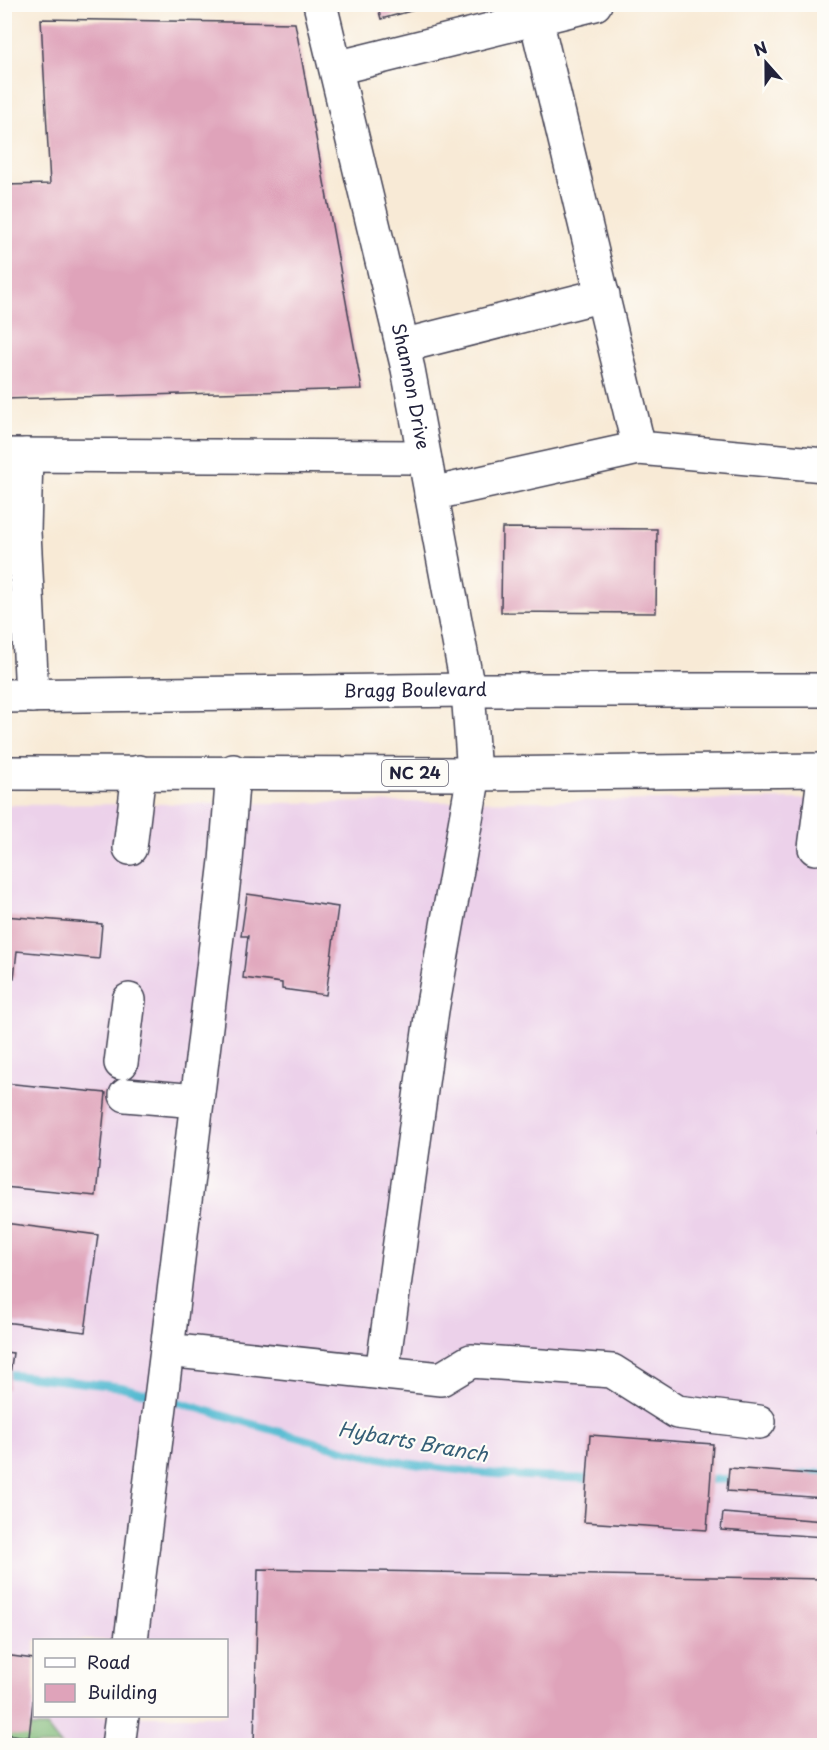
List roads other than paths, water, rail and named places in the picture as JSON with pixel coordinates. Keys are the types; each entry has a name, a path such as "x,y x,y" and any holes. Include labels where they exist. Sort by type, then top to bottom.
{"main road":[{"name":"Shannon Drive","path":"320,4 402,346 468,690 474,774 432,1010 382,1373"},
{"path":"336,68 595,4"},
{"path":"536,19 639,448"},
{"path":"402,346 603,295"},
{"path":"431,494 639,448 825,465"},
{"path":"18,696 24,532 15,455 424,457"},
{"name":"Bragg Boulevard","path":"18,696 468,690 825,690"},
{"name":"NC 24","path":"4,773 233,771 474,774 825,770"},
{"path":"131,1639 226,861 233,771"},
{"path":"130,848 139,772"},
{"path":"815,848 825,777"},
{"path":"121,1063 129,1000"},
{"path":"126,1095 197,1101"},
{"path":"167,1350 441,1379 471,1361 612,1371 677,1412 759,1422"},
{"path":"118,1746 122,1717"}],"waterway":[{"name":"Hybarts Branch","path":"4,1374 122,1387 155,1396"},
{"name":"Hybarts Branch","path":"168,1399 303,1439 410,1464 472,1472 598,1479"},
{"name":"Hybarts Branch","path":"800,1475 824,1473"},
{"name":"Hybarts Branch","path":"701,1480 739,1479"}]}
